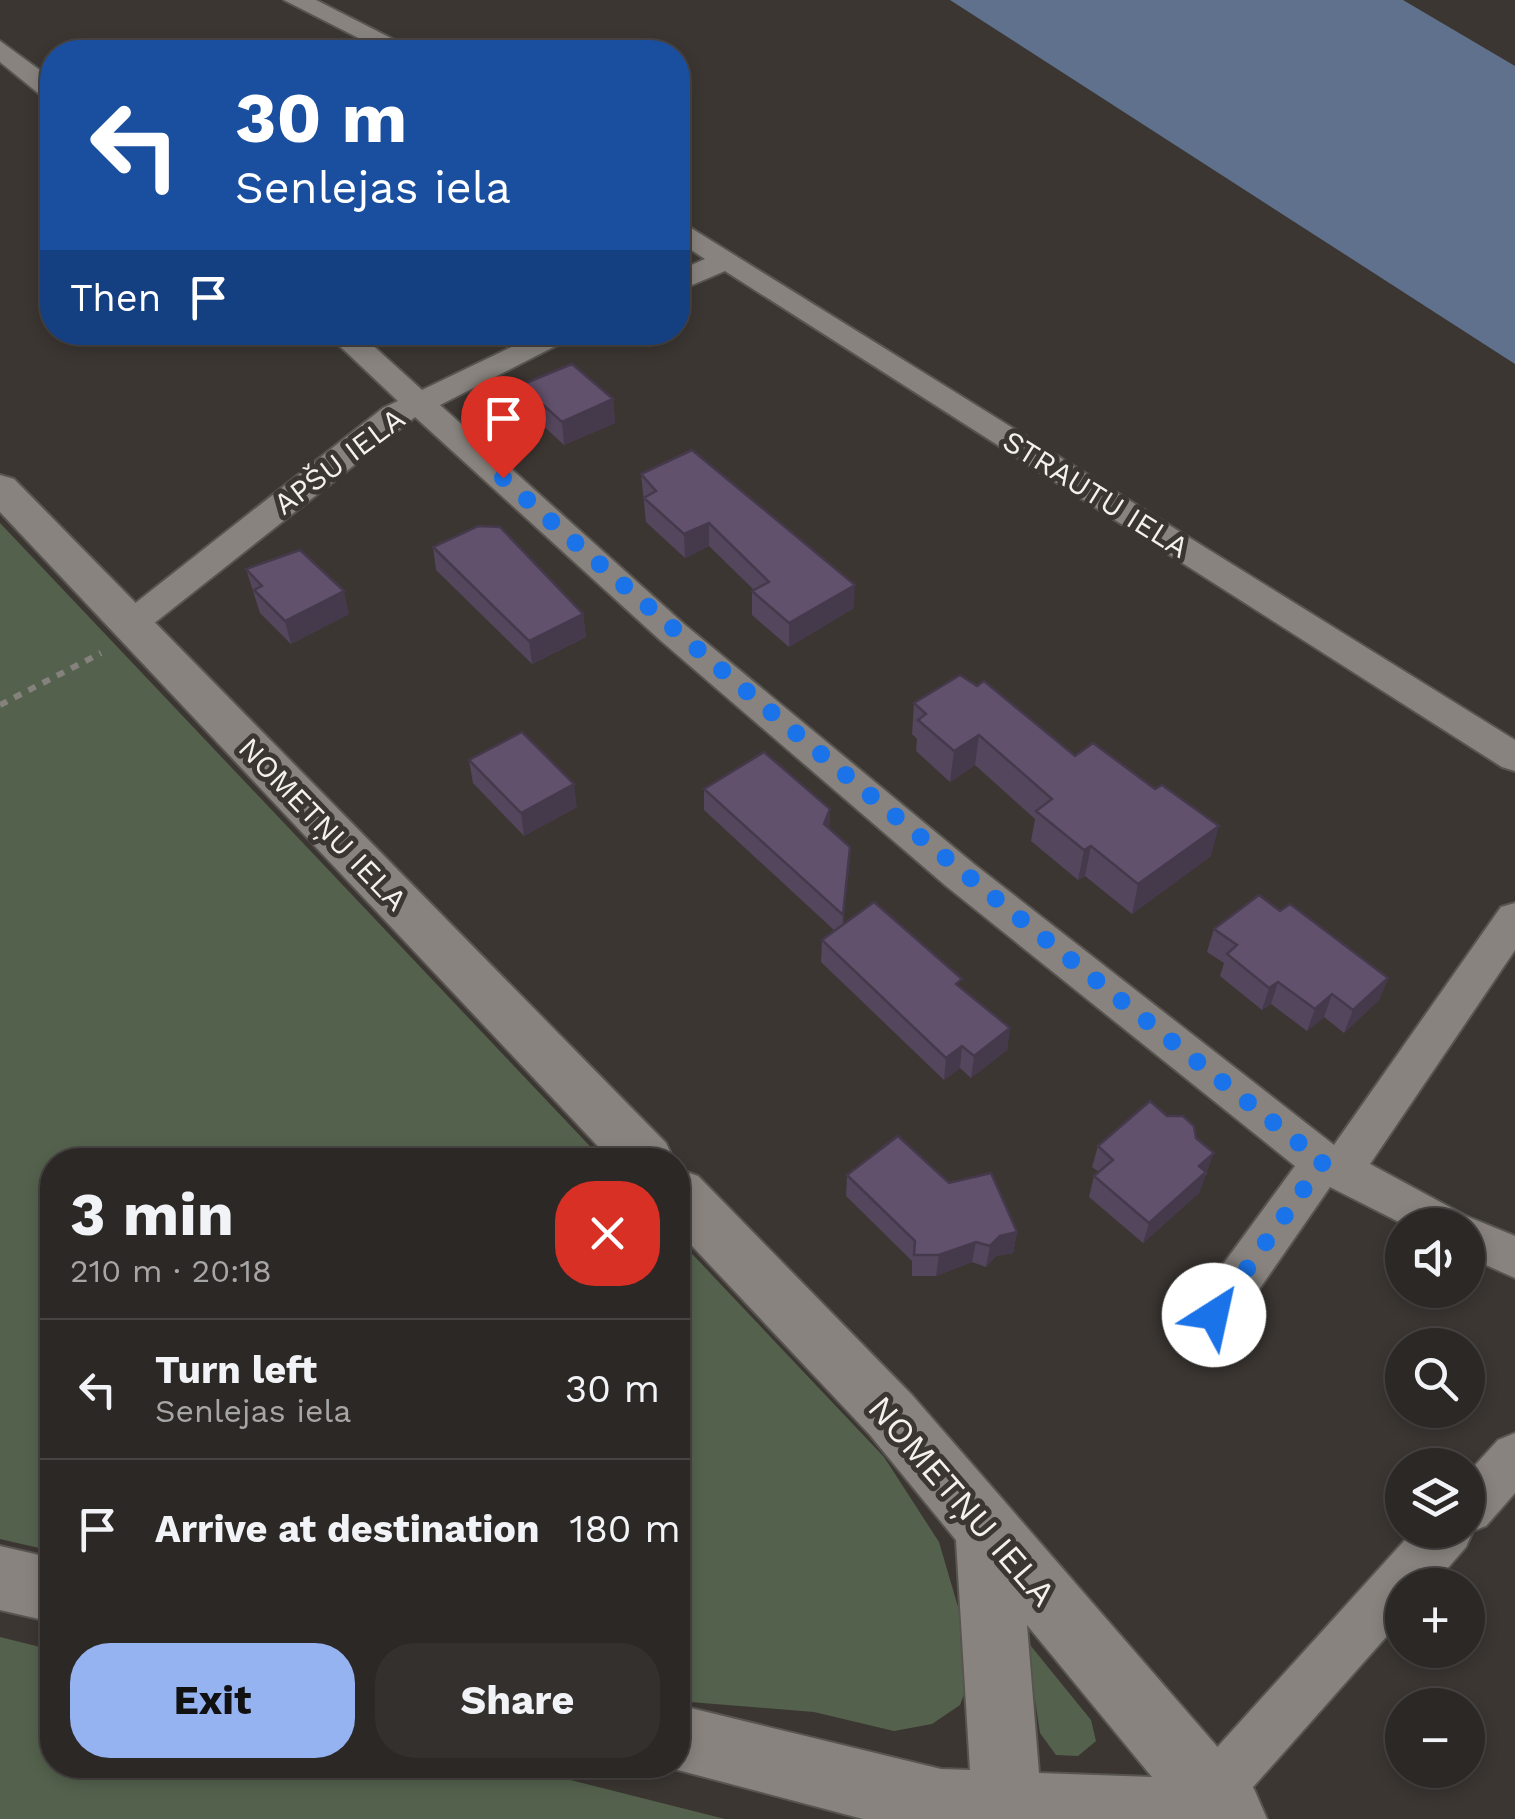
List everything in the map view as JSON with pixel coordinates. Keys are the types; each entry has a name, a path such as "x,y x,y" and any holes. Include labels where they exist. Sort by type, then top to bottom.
{"street":[{"path":"296,0 380,40"},
{"path":"0,49 40,82"},
{"name":"STRAUTU IELA","path":"690,237 1515,758"},
{"path":"690,276 725,260"},
{"path":"354,345 672,632 945,862 1331,1167 1414,1208"},
{"name":"APŠU IELA","path":"136,629 394,415 540,345"},
{"name":"NOMETŅU IELA","path":"0,488 634,1148"},
{"path":"1214,1315 1331,1167 1515,918"},
{"name":"NOMETŅU IELA","path":"690,1206 891,1415 1227,1812"},
{"path":"1485,1243 1515,1258"},
{"path":"1485,1490 1515,1456"},
{"path":"988,1530 1008,1806"},
{"path":"690,1743 942,1804 1227,1812 1434,1548"},
{"path":"0,1578 40,1587"}],"path":[{"path":"0,704 136,629"}],"green space":[{"path":"0,523 592,1148 40,1148 40,1548 0,1539"},
{"path":"690,1252 884,1457 939,1542 975,1665 960,1705 932,1724 894,1731 814,1712 690,1702"},
{"path":"0,1637 40,1647 40,1778 563,1778 725,1819 0,1819"},
{"path":"1026,1640 1091,1720 1096,1741 1078,1756 1056,1755 1040,1733"}],"water":[{"path":"950,0 1403,0 1515,66 1515,364"}],"building":[{"path":"572,364 613,399 562,422 521,385"},
{"path":"692,450 855,585 789,623 752,591 769,582 709,523 684,534 644,498 656,491 641,474"},
{"path":"478,526 500,527 583,614 529,641 433,547"},
{"path":"300,550 344,591 285,621 254,590 262,586 246,569"},
{"path":"960,675 977,686 984,681 1075,756 1093,743 1155,789 1162,785 1219,826 1138,884 1091,846 1084,850 1036,811 1052,799 979,735 954,751 918,720 926,714 914,703"},
{"path":"522,732 574,784 521,813 469,760"},
{"path":"764,752 830,809 824,824 850,847 843,915 704,789"},
{"path":"1259,895 1280,911 1290,904 1388,978 1353,1010 1332,994 1315,1009 1278,982 1269,988 1227,954 1237,945 1214,929"},
{"path":"874,902 962,979 956,984 1010,1028 974,1056 962,1046 946,1058 822,940"},
{"path":"1150,1101 1167,1116 1183,1116 1194,1126 1196,1138 1214,1153 1199,1166 1206,1172 1149,1223 1094,1176 1113,1160 1098,1146"},
{"path":"898,1136 949,1183 991,1173 1017,1232 1000,1236 990,1246 976,1242 939,1255 914,1255 915,1241 847,1175"}],"route":[{"path":"503,478 672,632 960,874 1323,1162 1214,1315"}]}
